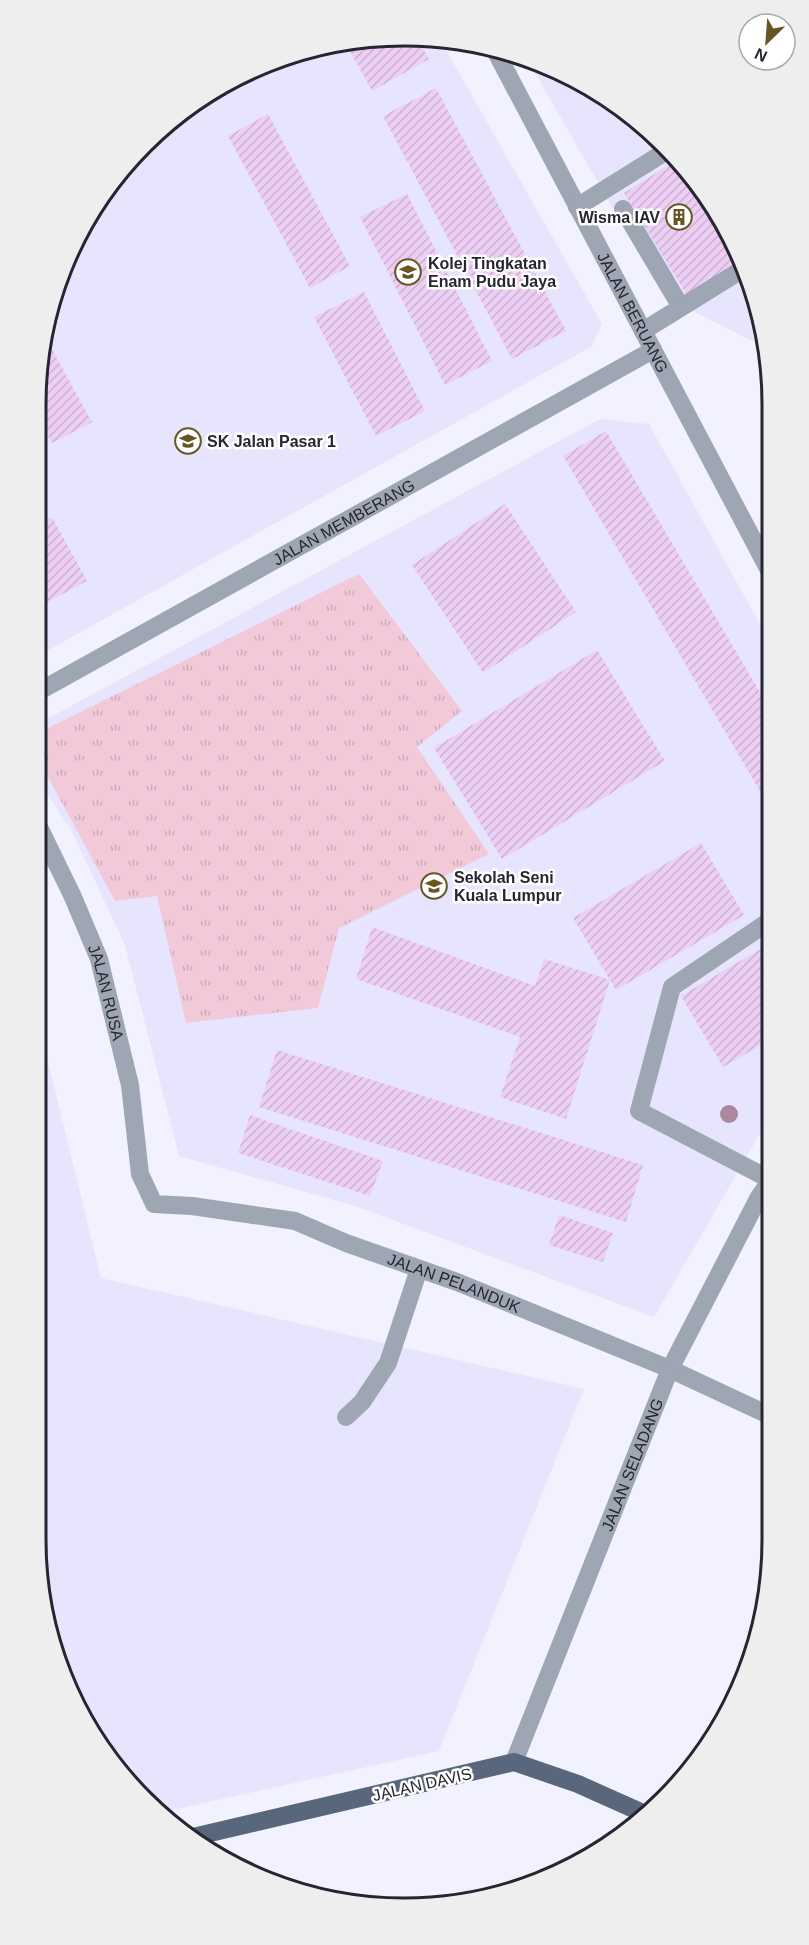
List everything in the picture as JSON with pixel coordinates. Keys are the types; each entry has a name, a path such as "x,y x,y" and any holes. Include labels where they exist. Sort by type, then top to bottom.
{"main road":[{"path":"514,1762 578,1784 639,1811"},
{"name":"JALAN DAVIS","path":"202,1835 514,1762"}],"street":[{"name":"JALAN BERUANG","path":"500,60 762,553"},
{"path":"578,207 661,154"},
{"path":"623,209 681,307"},
{"path":"643,331 737,273"},
{"name":"JALAN MEMBERANG","path":"46,687 653,350"},
{"name":"JALAN RUSA","path":"46,842 99,959 130,1085 140,1174"},
{"path":"762,926 672,987 639,1111 762,1174"},
{"name":"JALAN PELANDUK","path":"140,1174 154,1204 192,1206 295,1221 346,1243 457,1282 670,1369 762,1412"},
{"name":"JALAN SELADANG","path":"514,1762 670,1369 762,1192"},
{"path":"346,1417 362,1402 388,1363 419,1269"}],"shaded area":[{"path":"404,46 445,49 602,324 591,347 46,651 47,381 53,335 65,289 94,225 135,168 168,135 226,94 289,65 335,53"},
{"path":"534,71 584,94 622,120 641,135 674,168 702,206 726,246 744,289 757,344 663,296"},
{"name":"Sekolah Seni Kuala Lumpur","path":"600,419 649,424 762,628 762,1130 654,1317 355,1206 179,1156 125,945 70,828 46,793 46,720"},
{"path":"46,1054 101,1278 584,1389 439,1751 169,1811 135,1777 94,1720 65,1656 53,1610 47,1564"}],"green space":[{"path":"359,574 462,711 417,747 489,854 339,928 318,1008 186,1023 157,896 115,901 46,773 46,729"}],"building":[{"path":"381,47 422,47 429,59 372,91 350,51"},
{"path":"436,88 566,331 512,359 383,116"},
{"path":"268,114 350,266 310,288 228,136"},
{"name":"Wisma IAV","path":"670,164 715,226 734,265 687,295 624,193"},
{"path":"407,194 492,361 445,385 360,217"},
{"path":"364,292 425,411 376,436 314,317"},
{"path":"51,348 92,422 52,443 46,432 47,381"},
{"path":"606,431 762,696 762,795 563,456"},
{"path":"505,504 576,612 483,673 412,565"},
{"path":"52,517 87,581 46,603 46,520"},
{"path":"597,650 665,761 502,859 434,748"},
{"path":"701,843 744,915 616,990 573,918"},
{"path":"372,927 535,986 544,959 610,980 566,1119 500,1097 520,1037 356,979"},
{"path":"762,948 762,1045 723,1067 681,996"},
{"path":"277,1050 643,1165 626,1222 259,1107"},
{"path":"250,1115 383,1161 370,1196 238,1153"},
{"path":"559,1215 613,1233 603,1262 549,1245"}],"place":[{"name":"Wisma IAV","path":"679,217"},
{"name":"Kolej Tingkatan Enam Pudu Jaya","path":"408,272"},
{"name":"SK Jalan Pasar 1","path":"188,441"},
{"name":"Sekolah Seni Kuala Lumpur","path":"434,886"}]}
